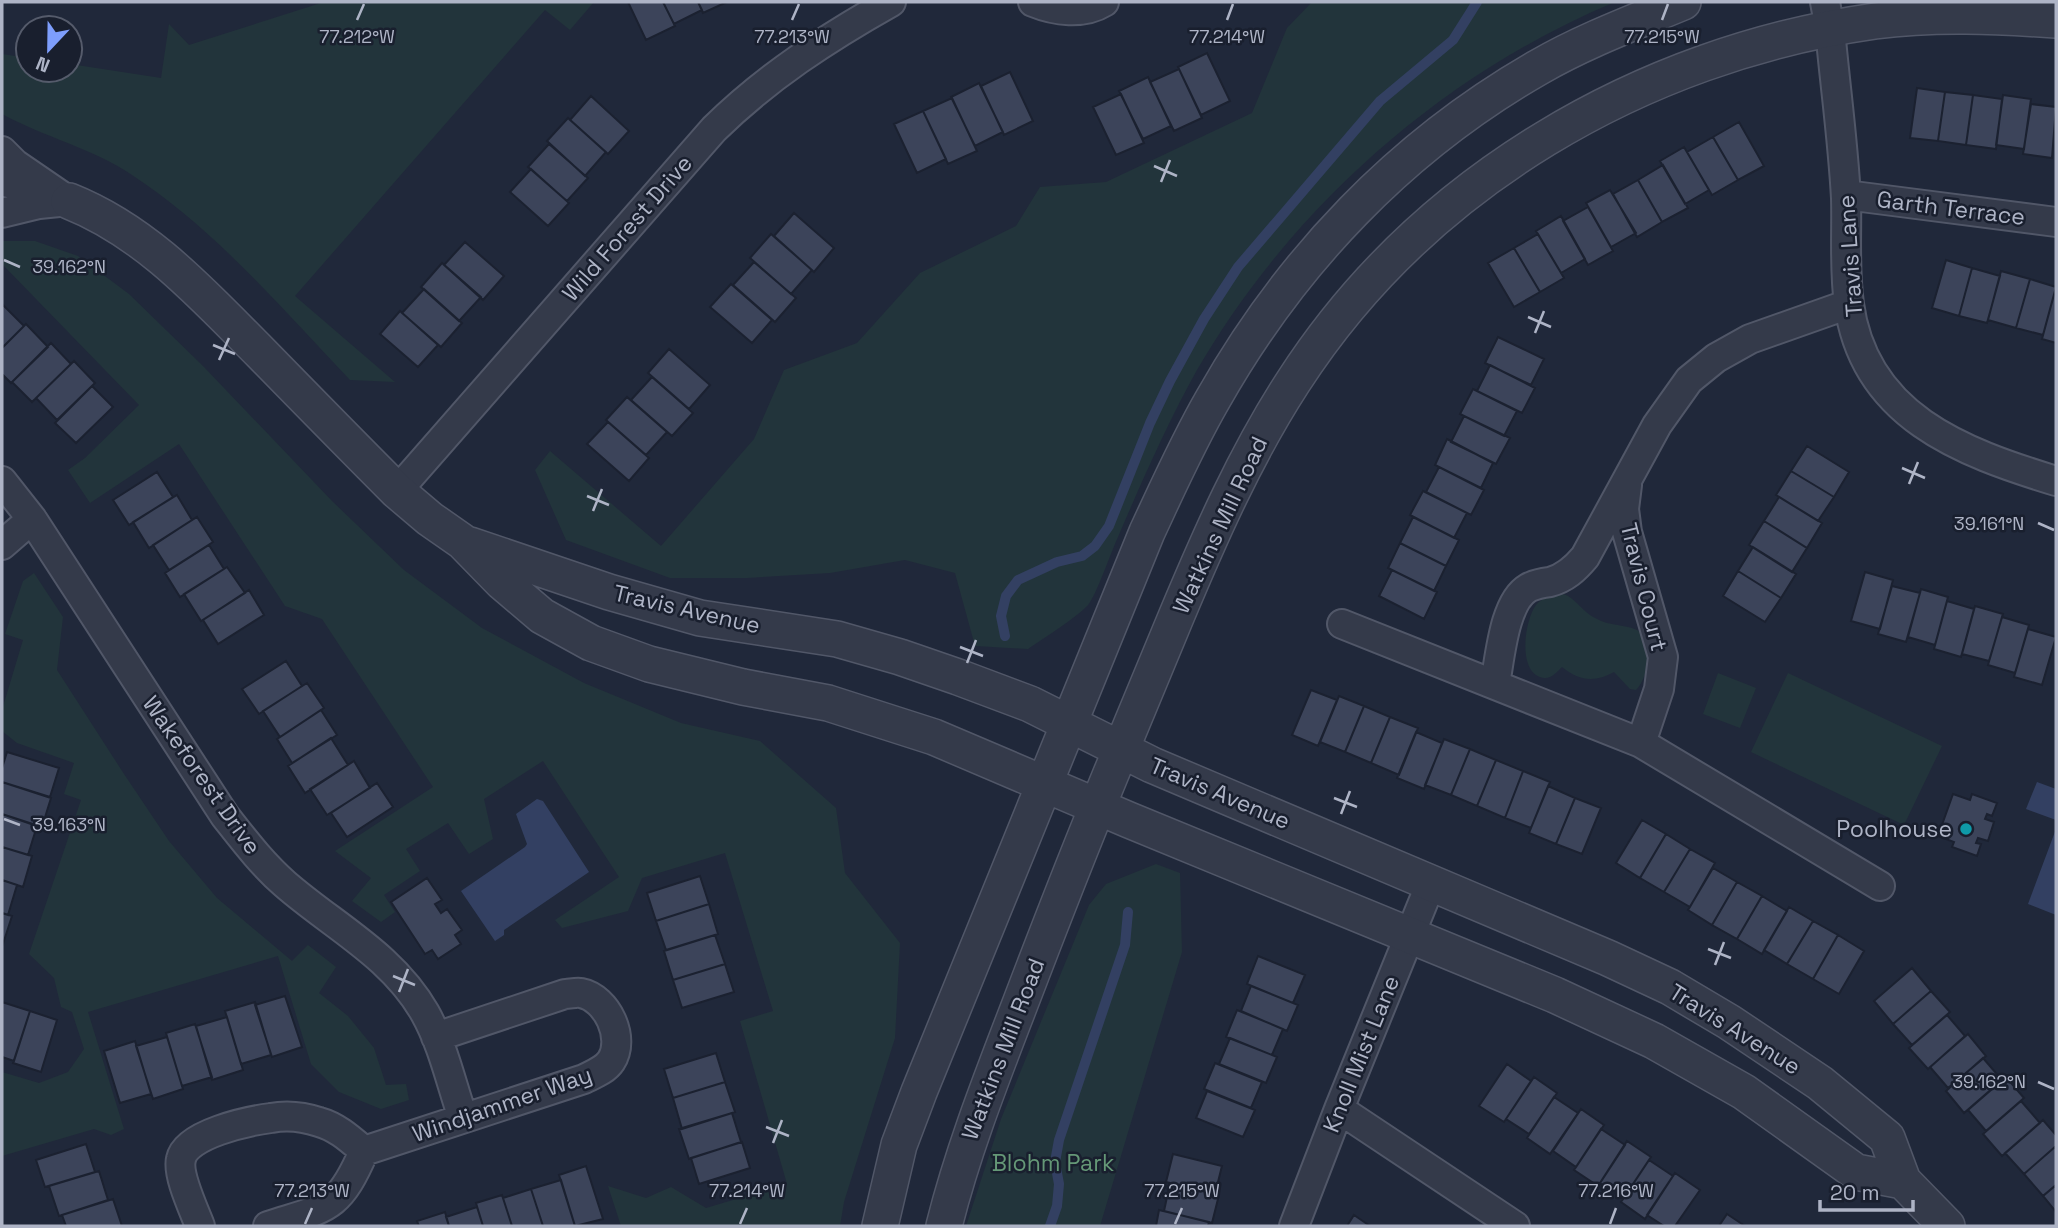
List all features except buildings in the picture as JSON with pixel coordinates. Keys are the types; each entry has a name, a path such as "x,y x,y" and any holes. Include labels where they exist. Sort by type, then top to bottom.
{"street":[{"name":"Wild Forest Drive","path":"397,491 714,128 766,81 836,33 891,2"},
{"path":"1033,2 1048,8 1074,11 1104,2"},
{"path":"880,1226 900,1145 919,1092 1147,532 1178,464 1213,398 1258,327 1338,225 1385,178 1432,139 1540,66 1614,30 1683,2"},
{"name":"Watkins Mill Road","path":"944,1226 960,1165 979,1111 1097,807 1212,532 1258,440 1294,380 1328,333 1388,264 1470,190 1527,149 1586,114 1643,86 1709,60 1771,41 1827,15 1879,20 2003,16 2056,20"},
{"name":"Travis Lane","path":"1827,15 1846,195 1849,304 1860,347 1878,383 1903,411 1936,433 1982,455 2056,481"},
{"path":"2,151 69,201"},
{"name":"Travis Avenue","path":"2,181 97,212 160,256 208,300 397,491 463,542 502,582 542,616 591,643 649,664 743,687 828,703 934,737 1097,807 1555,995 1654,1041 1744,1092 1857,1172 1903,1181"},
{"name":"Garth Terrace","path":"1846,195 2056,222"},
{"path":"2,213 39,204 69,201"},
{"name":"Travis Court","path":"1495,684 1508,617 1519,595 1528,588 1560,578 1585,557 1673,400 1700,370 1749,339 1849,304"},
{"name":"Travis Court","path":"1632,470 1625,500 1626,524 1663,657 1659,689 1641,743"},
{"name":"Wakeforest Drive","path":"2,481 32,519 232,825 284,883 374,953 402,982 424,1012 436,1037 463,1118"},
{"path":"2,545 32,519"},
{"name":"Travis Avenue","path":"463,542 609,592 701,618 837,639 900,657 1030,704 1152,765 1608,958 1670,988 1729,1022 1820,1083 1887,1138 1903,1181 1947,1226"},
{"path":"1342,624 1641,743 1880,886"},
{"name":"Knoll Mist Lane","path":"1294,1226 1431,883"},
{"name":"Windjammer Way","path":"365,1151 584,1079 603,1070 612,1060 616,1049 612,1024 606,1010 581,993 565,994 436,1037"},
{"path":"1339,1109 1515,1226"},
{"path":"200,1226 180,1169 184,1151 197,1139 240,1124 272,1117 300,1118 320,1122 341,1131 365,1151 351,1181 335,1200 314,1211 268,1226"}],"green space":[{"path":"324,2 594,2 570,30 545,10 295,296 395,382 350,380 247,271 162,196 101,157 2,114 2,54 14,56 14,84 84,84 84,66 161,78 169,24 189,45"},
{"path":"1312,2 1615,2 1551,32 1490,67 1432,107 1376,152 1325,201 1278,254 1235,311 1197,370 1155,453 1091,600 1068,622 1028,649 975,646 955,573 905,560 830,573 747,578 670,578 566,540 535,470 550,451 661,546 754,439 784,370 857,343 920,273 1016,226 1040,187 1106,182 1252,113 1287,28"},
{"path":"2,241 35,241 78,256 129,294 203,366 332,501 404,570 482,628 584,683 681,723 760,741 836,808 845,873 900,943 895,1038 844,1202 840,1226 621,1226 608,1186 646,1198 671,1187 706,1208 787,1184 740,1021 773,1011 725,853 642,878 628,911 562,928 555,920 619,877 543,761 484,799 493,839 469,854 448,823 406,849 420,871 384,895 395,912 381,922 352,901 371,878 335,851 433,787 322,619 285,606 179,444 90,503 68,470 85,458 139,405 2,264"},
{"path":"34,573 63,617 57,670 169,841 217,898 292,961 308,945 336,967 319,993 348,1016 374,1048 386,1085 406,1084 409,1100 381,1109 339,1092 311,1064 278,956 88,1012 124,1129 111,1135 94,1129 2,1156 2,1072 39,1083 68,1072 84,1049 72,1012 61,1007 54,978 29,954 81,800 64,794 74,763 17,743 2,731 2,710 23,640 5,634 23,581"},
{"path":"1560,593 1570,597 1600,621 1632,628 1643,635 1649,650 1649,659 1644,677 1636,690 1630,689 1614,672 1600,678 1587,679 1562,667 1547,678 1535,675 1526,658 1528,623 1541,600"},
{"path":"1718,673 1756,688 1740,728 1703,714"},
{"path":"1788,673 1942,746 1904,825 1751,752"},
{"name":"Blohm Park","path":"1156,864 1180,873 1182,952 1100,1226 966,1226 1001,1119 1089,905 1106,884"}],"water":[{"path":"2037,782 2056,789 2056,820 2026,809"},
{"path":"537,799 543,801 589,872 504,930 504,935 495,941 461,891 525,847 527,844 516,814"},
{"path":"2056,829 2056,915 2028,904"}],"waterway":[{"path":"1005,636 1001,616 1006,596 1018,580 1057,562 1082,556 1095,546 1109,526 1150,423 1170,381 1204,319 1238,267 1380,101 1453,40 1477,2"},
{"path":"1050,1226 1057,1206 1059,1184 1055,1162 1059,1140 1125,945 1128,912"}],"place":[{"name":"Poolhouse","path":"1966,829"}]}
